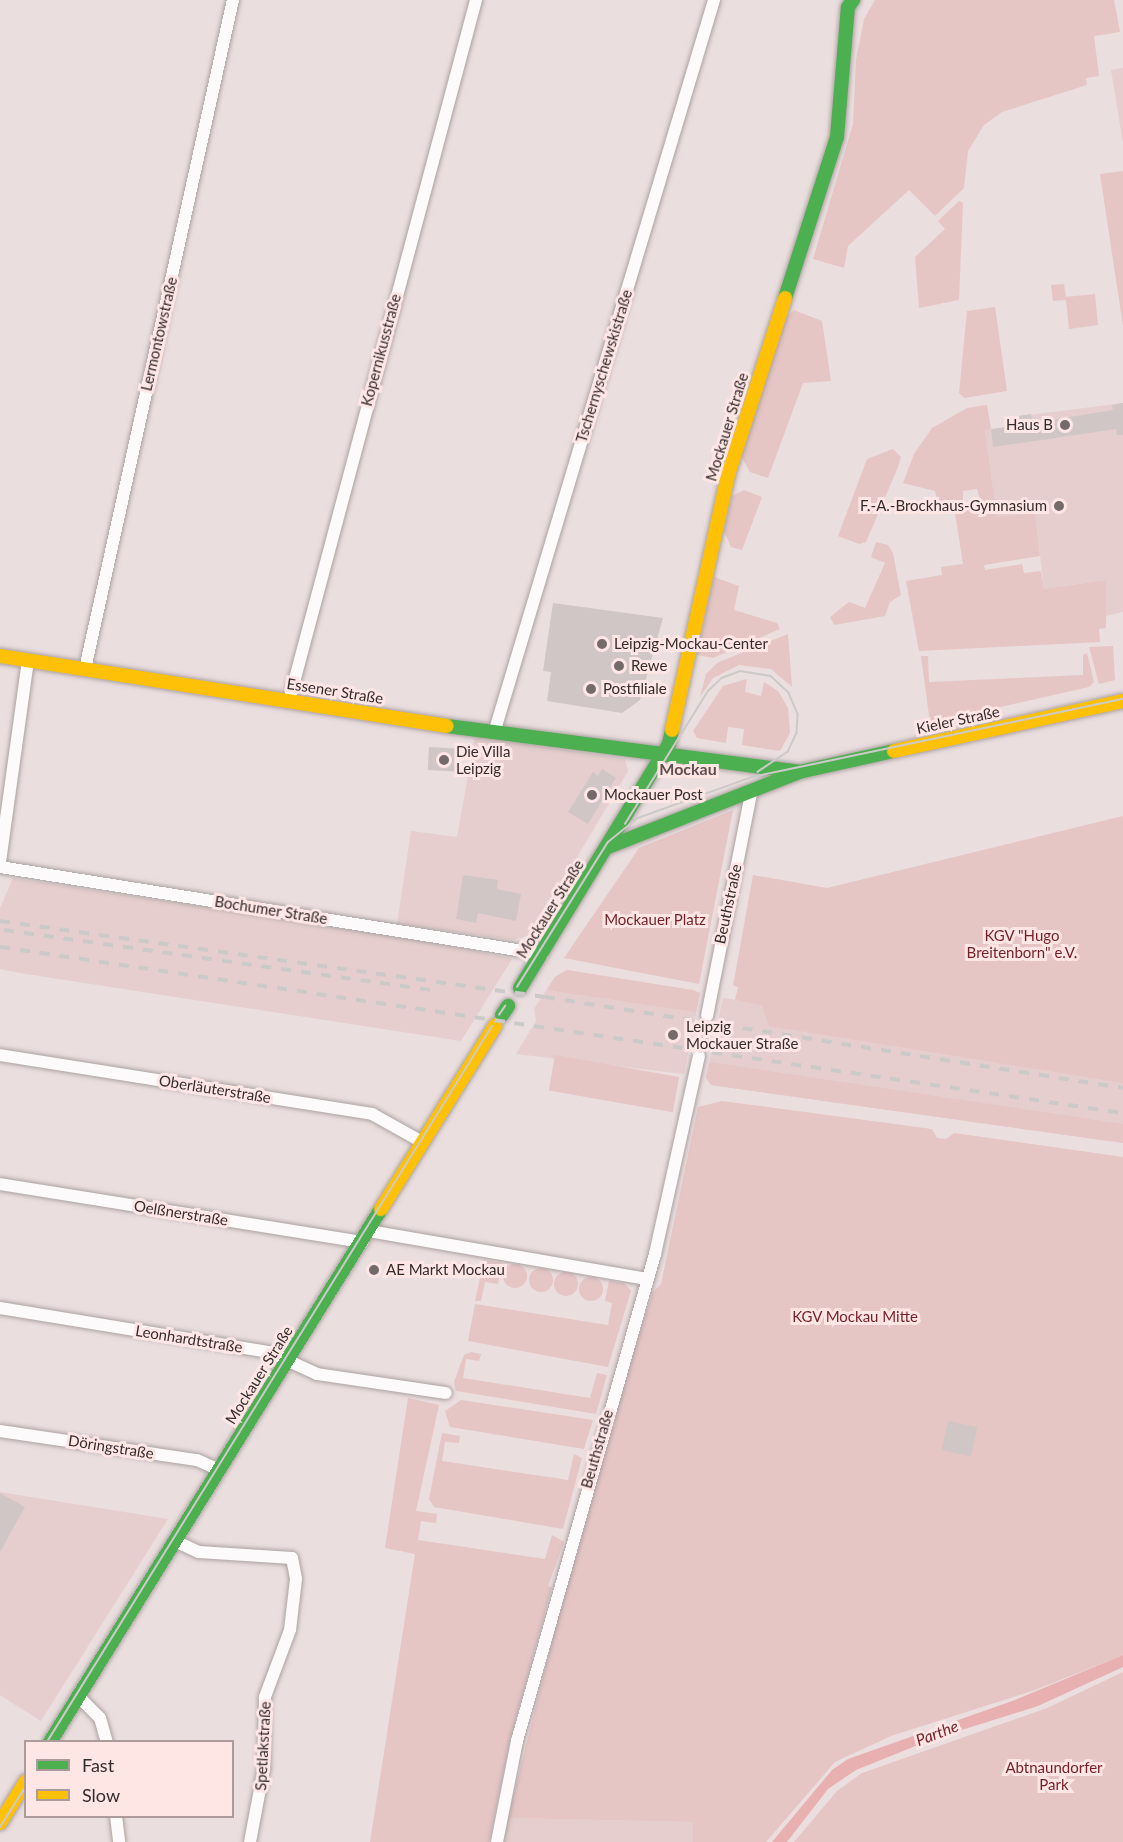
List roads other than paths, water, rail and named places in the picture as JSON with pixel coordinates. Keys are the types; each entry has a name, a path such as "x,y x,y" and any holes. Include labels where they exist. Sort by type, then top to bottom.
{"main road":[{"name":"Mockauer Straße","path":"520,988 613,845 665,755 729,475 837,137 848,2"},
{"name":"Essener Straße","path":"0,656 494,733 665,755"},
{"name":"Kieler Straße","path":"613,845 752,793 799,772 1123,701"},
{"name":"Kieler Straße","path":"665,755 799,772"},
{"name":"Mockauer Straße","path":"51,1740 502,1016"},
{"path":"0,1822 24,1784"}],"street":[{"name":"Lermontowstraße","path":"85,669 233,0"},
{"name":"Kopernikusstraße","path":"289,701 476,0"},
{"name":"Tschernyschewskistraße","path":"494,733 714,0"},
{"path":"0,862 28,660"},
{"name":"Beuthstraße","path":"707,1016 752,793"},
{"name":"Bochumer Straße","path":"0,867 542,954"},
{"name":"Oberläuterstraße","path":"0,1055 372,1114 422,1142"},
{"name":"Beuthstraße","path":"497,1842 517,1741 647,1279 699,1056"},
{"name":"Oelßnerstraße","path":"0,1184 647,1279"},
{"name":"Leonhardtstraße","path":"0,1308 269,1352 317,1374 446,1393"},
{"name":"Döringstraße","path":"0,1431 196,1460 219,1470"},
{"name":"Spetlakstraße","path":"175,1541 199,1552 292,1558 296,1579 290,1630 265,1697 264,1768 250,1842"},
{"path":"78,1696 100,1718 106,1740"},
{"path":"116,1818 119,1842"}],"water":[{"name":"Parthe","path":"1123,1655 1123,1667 1038,1706 933,1739 856,1770 828,1789 787,1842 772,1842 832,1770 848,1759 1015,1700"}],"tunnel":[{"path":"699,1056 707,1016"}],"tram line":[{"path":"625,824 708,691 722,678 740,671 771,676 789,693 798,714 797,733 788,752 758,772"},
{"path":"517,987 608,842 638,818 752,777 1123,699"},
{"path":"499,1015 505,1006"},
{"path":"48,1740 492,1026"},
{"path":"0,1827 24,1789"}],"railway":[{"path":"0,921 545,997 1123,1088"},
{"path":"4,930 432,990"},
{"path":"0,947 1123,1113"}],"place":[{"name":"Haus B","path":"1065,425"},
{"name":"F.-A.-Brockhaus-Gymnasium","path":"1059,506"},
{"name":"Leipzig-Mockau-Center","path":"602,644"},
{"name":"Rewe","path":"619,666"},
{"name":"Postfiliale","path":"591,689"},
{"name":"Die Villa Leipzig","path":"444,760"},
{"name":"Mockauer Post","path":"592,795"},
{"name":"Leipzig Mockauer Straße","path":"673,1035"},
{"name":"AE Markt Mockau","path":"374,1270"}],"district":[{"name":"Mockau","path":"688,769"}],"park label":[{"name":"Mockauer Platz","path":"655,920"},
{"name":"KGV \"Hugo Breitenborn\" e.V.","path":"1022,944"},
{"name":"KGV Mockau Mitte","path":"855,1317"},
{"name":"Abtnaundorfer Park","path":"1054,1776"}]}
